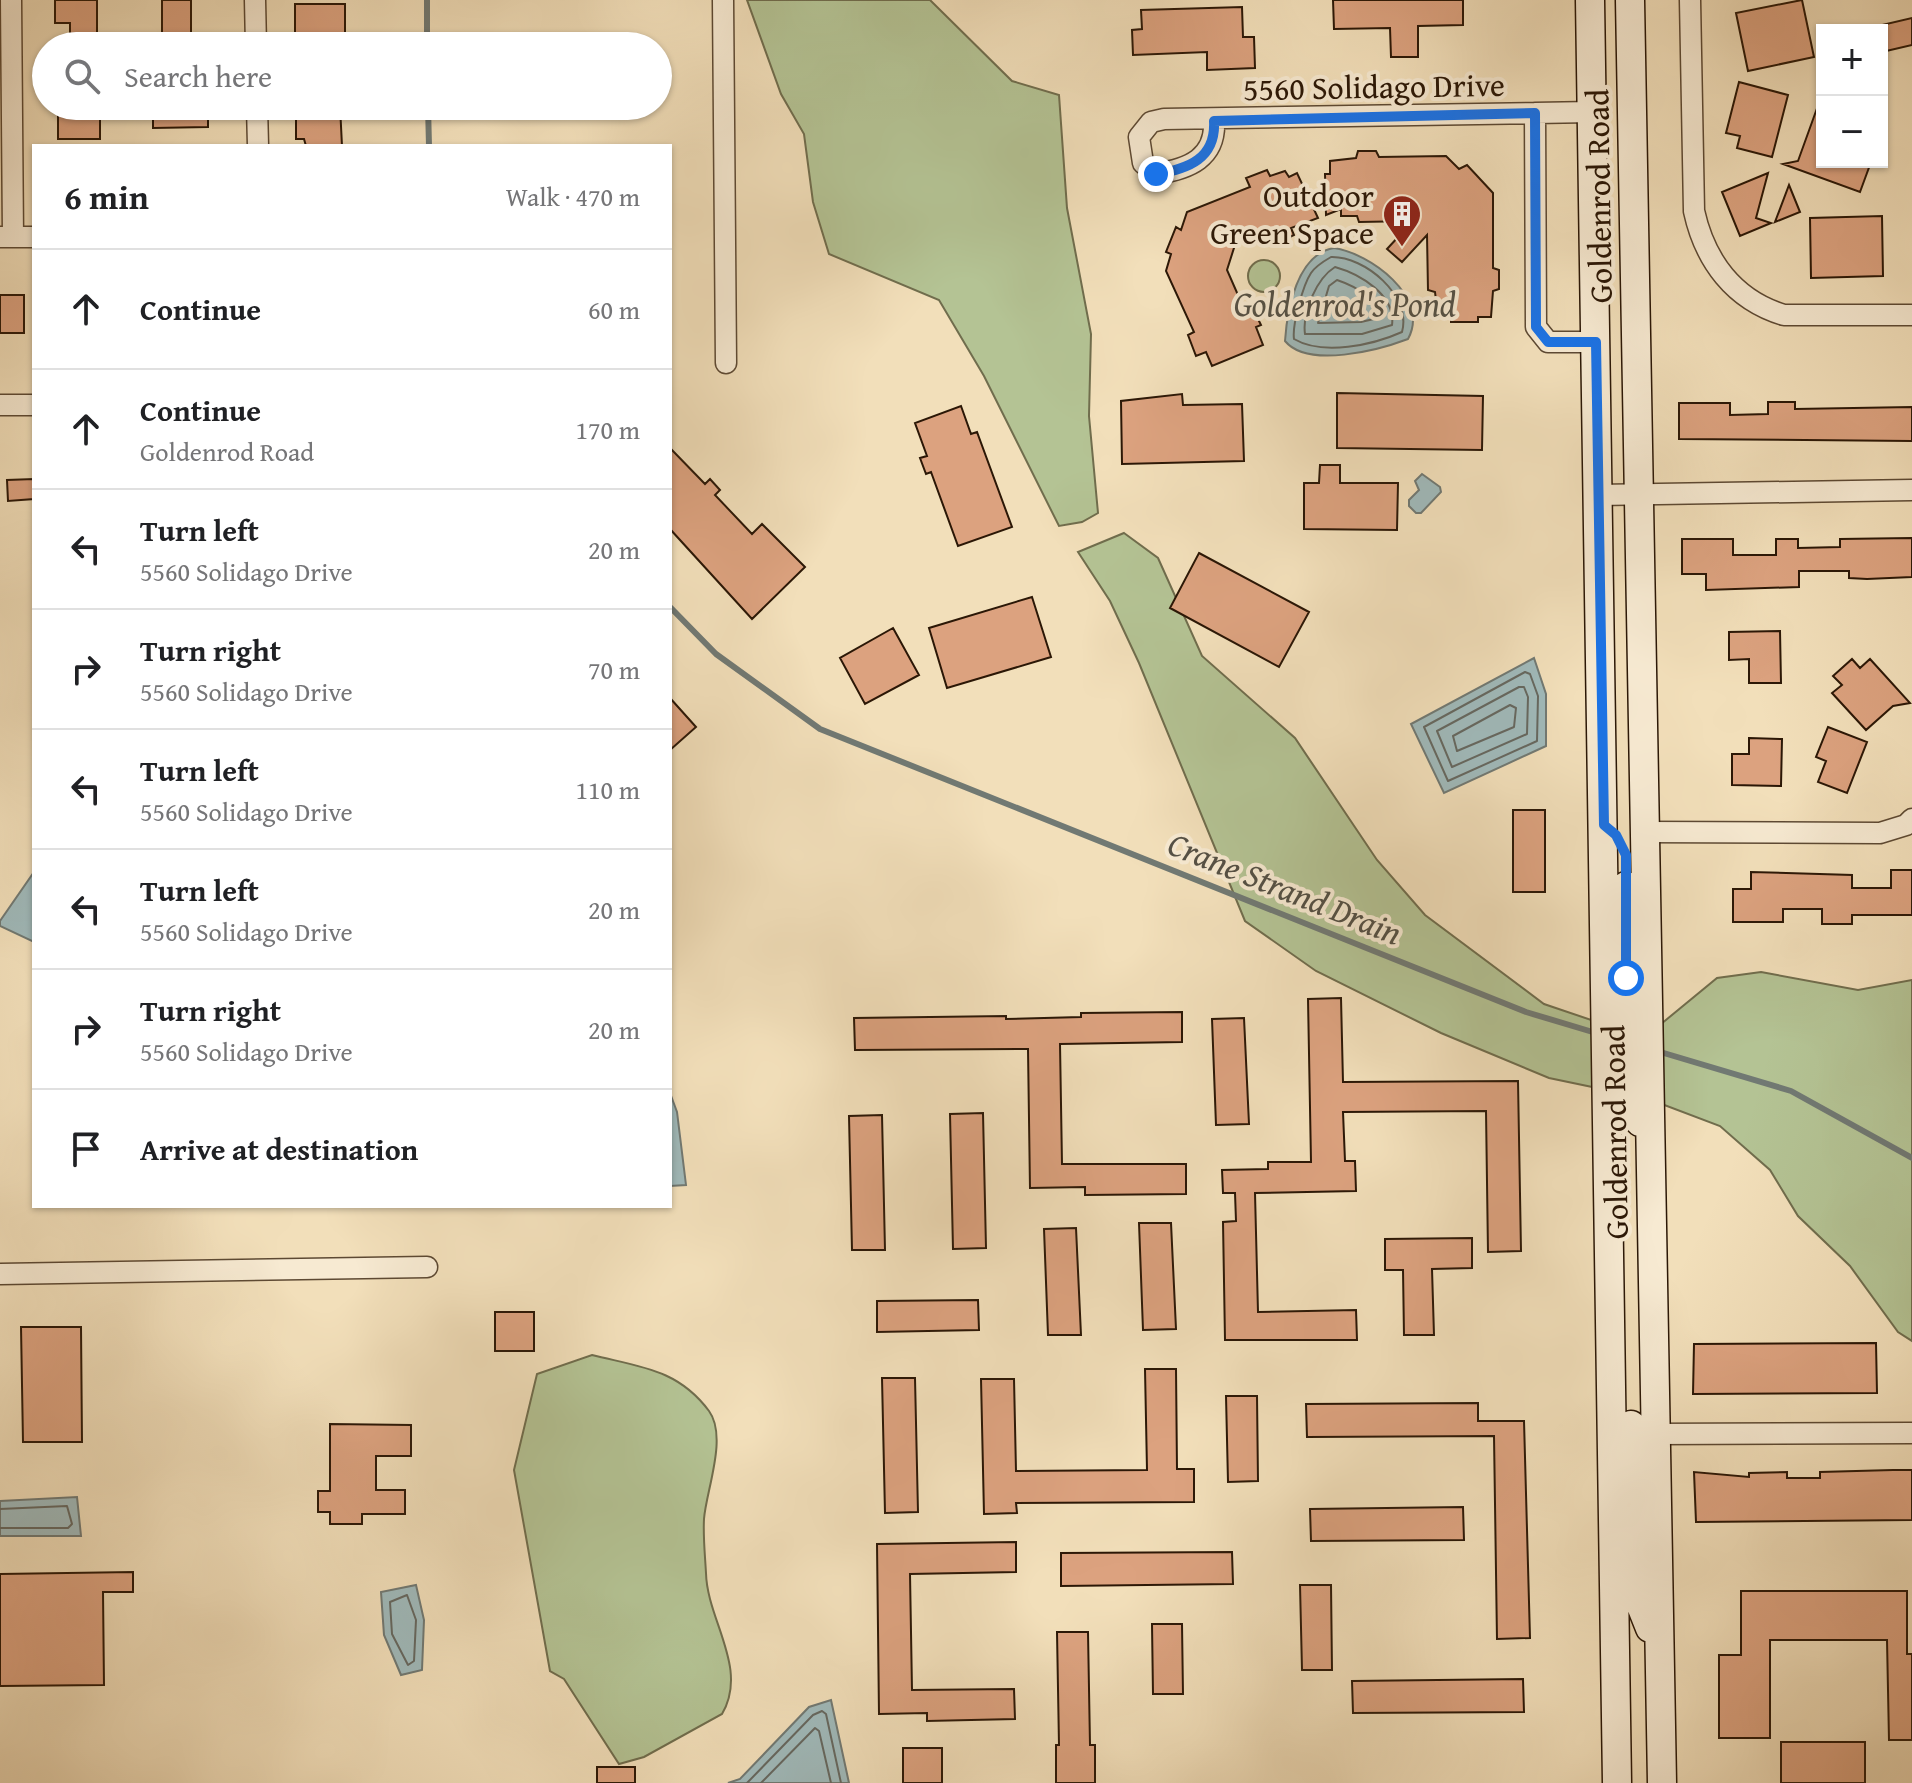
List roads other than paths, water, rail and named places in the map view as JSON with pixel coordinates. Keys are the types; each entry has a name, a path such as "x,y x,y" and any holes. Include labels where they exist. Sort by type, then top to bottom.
{"main road":[{"name":"Goldenrod Road","path":"1590,0 1604,825 1625,978 1628,1075 1614,1406 1617,1783"},
{"name":"Goldenrod Road","path":"1630,0 1644,832 1625,978 1628,1075 1649,1147 1662,1783"},
{"path":"1599,563 1621,798 1632,820 1644,832"},
{"path":"1614,1406 1624,1414 1633,1429 1636,1593 1658,1647"}],"street":[{"path":"11,0 6,237 32,237"},
{"path":"255,0 256,32"},
{"path":"723,0 726,363"},
{"path":"1690,7 1694,211 1703,243 1717,268 1745,296 1766,310 1784,315 1912,315"},
{"name":"5560 Solidago Drive","path":"1214,121 1592,112"},
{"name":"5560 Solidago Drive","path":"1535,113 1536,327 1548,342 1596,342"},
{"path":"257,120 258,144"},
{"path":"0,405 32,405"},
{"path":"1598,495 1912,490"},
{"path":"1644,832 1880,833 1906,825 1912,819"},
{"path":"0,1274 427,1267"},
{"path":"1654,1434 1912,1433"}],"water":[{"name":"Goldenrod's Pond","path":"1334,248 1364,258 1393,280 1404,293 1413,323 1408,339 1362,352 1326,356 1296,349 1285,341 1296,285 1311,261 1321,252"},
{"path":"1422,474 1440,487 1441,492 1421,513 1416,513 1409,506 1409,500 1419,490 1415,481"},
{"path":"1534,658 1546,694 1546,746 1444,793 1411,724"},
{"path":"32,875 32,941 0,926 0,921"},
{"path":"672,1098 677,1112 686,1185 672,1186"},
{"path":"77,1497 81,1536 0,1536 0,1501"},
{"path":"416,1585 424,1620 422,1670 401,1675 384,1635 381,1592"},
{"path":"831,1700 849,1783 728,1783 740,1779 809,1707"}],"waterway":[{"name":"Crane Strand Drain","path":"427,0 427,32"},
{"name":"Crane Strand Drain","path":"428,120 429,144"},
{"name":"Crane Strand Drain","path":"672,609 716,654 820,729 1526,1012 1596,1033"},
{"name":"Crane Strand Drain","path":"1657,1051 1791,1091 1912,1158"}],"place":[{"name":"Outdoor Green Space","path":"1402,248"}]}
